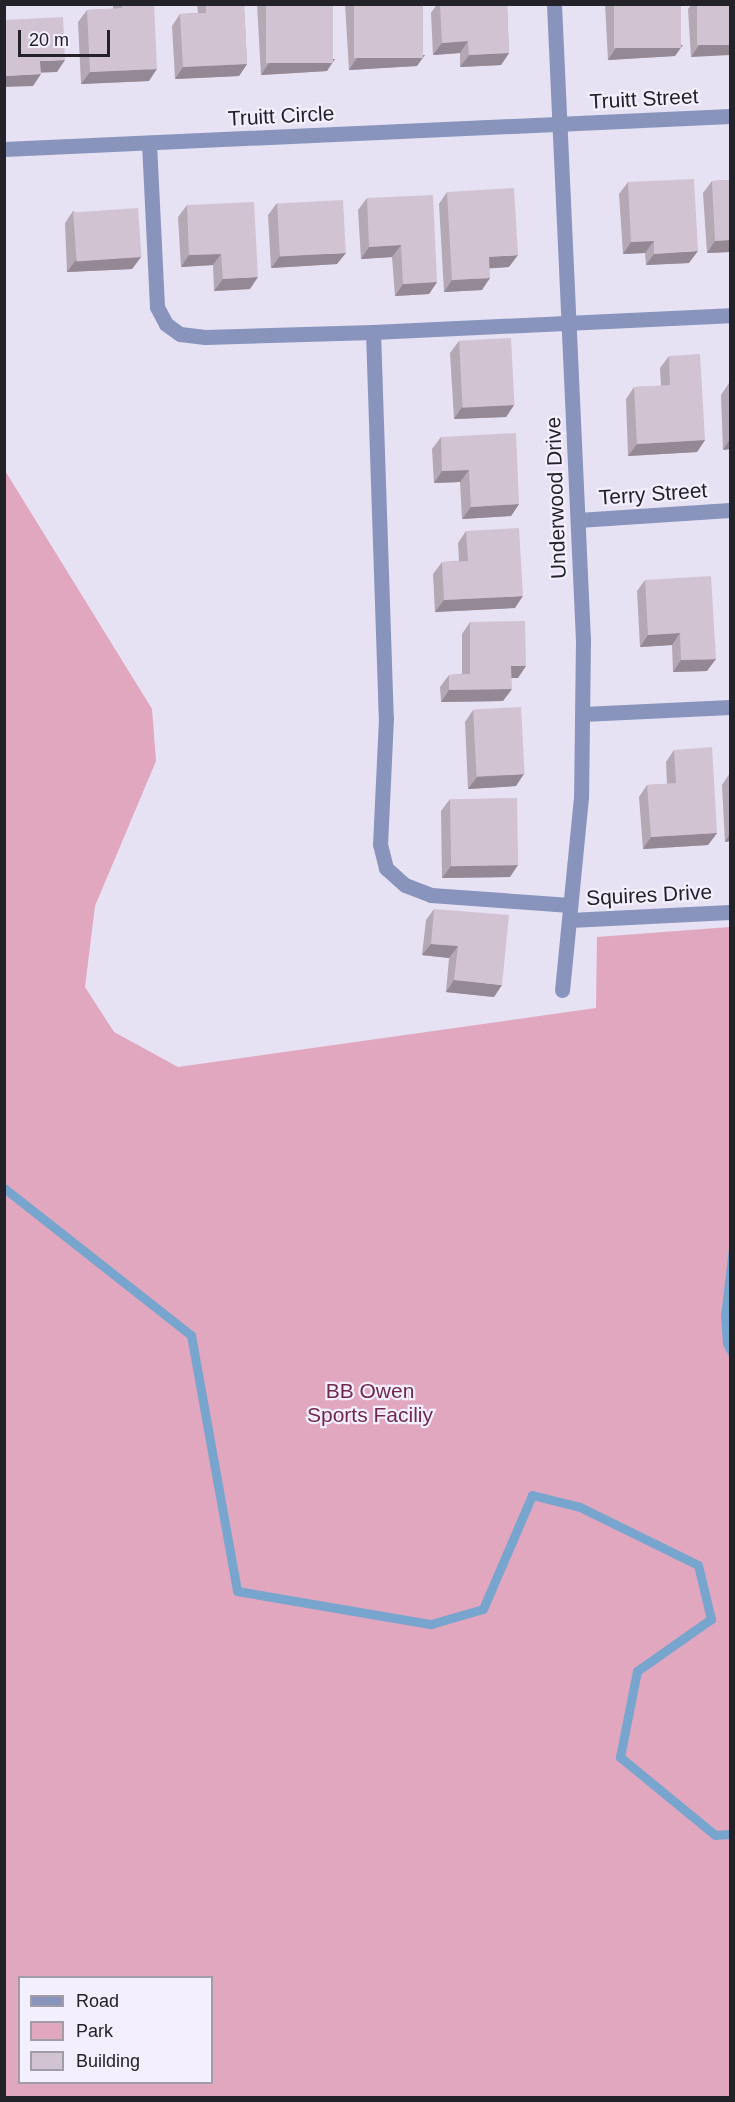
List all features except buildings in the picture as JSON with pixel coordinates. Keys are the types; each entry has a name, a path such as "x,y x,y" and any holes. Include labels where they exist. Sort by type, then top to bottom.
{"street":[{"name":"Underwood Drive","path":"554,4 578,520 583,714 581,797 562,990"},
{"name":"Truitt Street","path":"560,125 730,116"},
{"name":"Truitt Circle","path":"4,149 560,125"},
{"path":"149,143 157,307 166,324 180,334 205,338 569,324 730,315"},
{"name":"Squires Drive","path":"374,332 386,718 380,844 386,868 405,885 431,895 570,912 730,912"},
{"name":"Terry Street","path":"578,520 730,510"},
{"path":"583,714 730,707"}],"green space":[{"name":"BB Owen Sports Faciliy","path":"4,469 152,709 156,761 95,906 85,987 114,1032 178,1067 596,1008 597,937 730,927 730,2097 5,2097"}],"water":[{"path":"730,1240 730,1358 723,1345 721,1316"}],"waterway":[{"path":"4,1188 191,1335 237,1591 431,1624 483,1609 532,1495 580,1507 698,1565 711,1619 637,1671 620,1757 715,1835 730,1834"}]}
